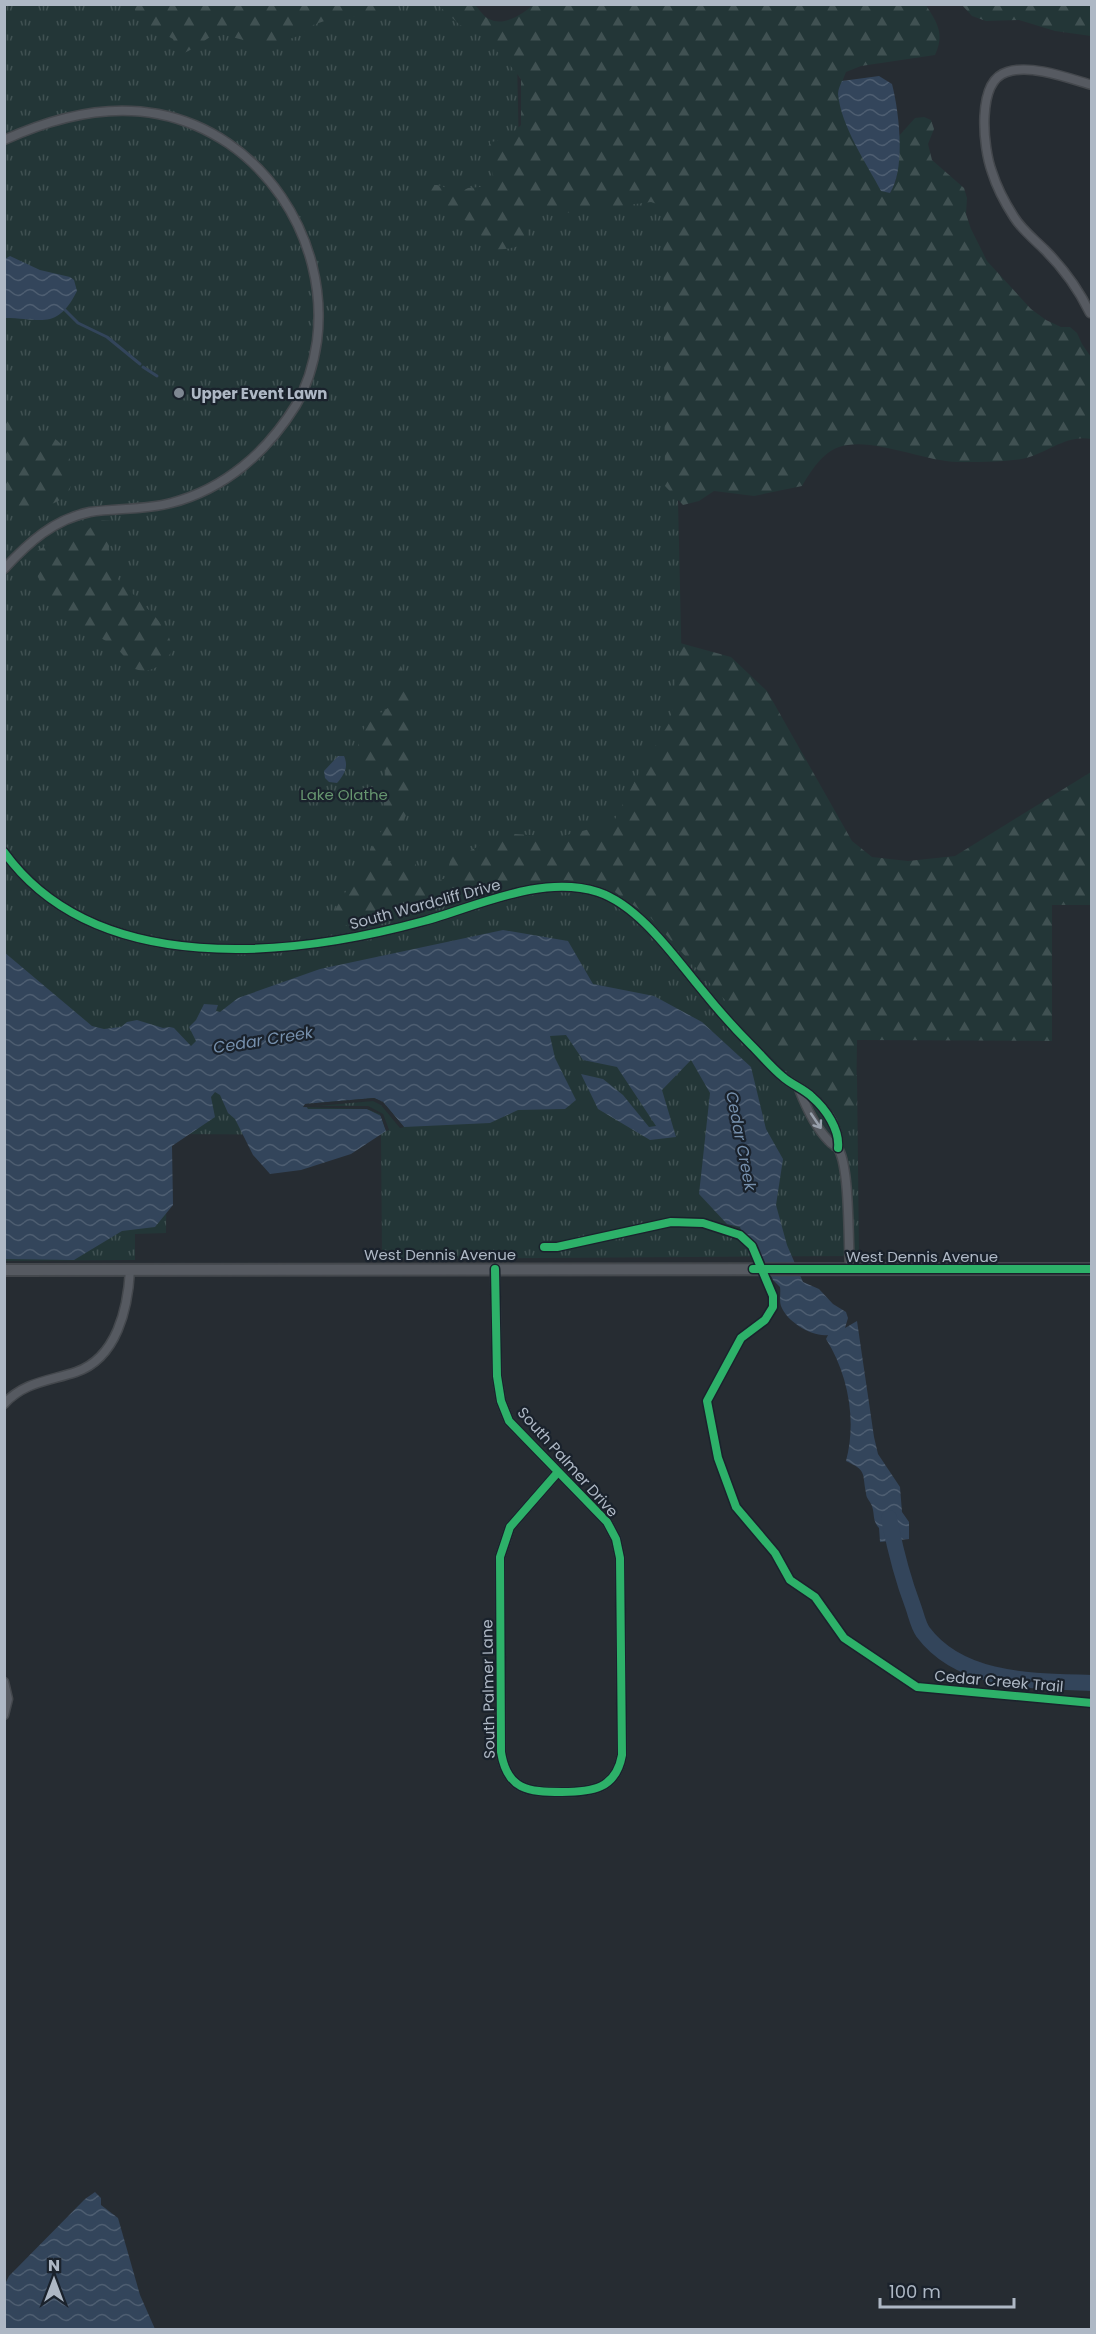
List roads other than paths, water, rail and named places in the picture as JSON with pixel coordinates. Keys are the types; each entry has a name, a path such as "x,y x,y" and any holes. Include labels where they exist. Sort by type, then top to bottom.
{"street":[{"path":"1090,313 1081,294 1070,279 1016,220 1004,200 991,170 984,129 989,88 995,79 1005,72 1043,72 1092,85"},
{"path":"4,140 61,119 100,112 124,111 161,115 212,134 256,166 281,194 296,220 309,251 318,289 319,309 315,355 298,402 271,440 247,464 214,486 171,503 88,513 70,519 36,537 4,569"},
{"name":"South Wardcliff Drive","path":"4,852 25,877 48,897 89,921 145,940 196,946 271,947 331,941 401,927 533,890 574,888 598,892 618,902 649,928 725,1019 781,1076 799,1089 805,1106 829,1141 838,1148 844,1172 850,1269"},
{"name":"South Palmer Drive","path":"495,1269 497,1376 501,1401 509,1421 608,1522 616,1539 620,1558 622,1745"},
{"name":"West Dennis Avenue","path":"4,1270 1092,1269"},
{"path":"4,1404 25,1386 78,1371 91,1365 102,1354 122,1322 130,1270"},
{"name":"South Palmer Lane","path":"558,1472 510,1527 500,1557 503,1767 508,1776 524,1789 537,1792 588,1792 606,1784 615,1775 621,1764 622,1745"},
{"path":"4,1682 8,1699 4,1715"}],"water":[{"path":"879,76 892,84 899,124 900,155 895,182 890,193 881,191 855,144 844,119 838,94 842,81"},
{"path":"10,256 40,270 74,280 77,291 70,304 55,317 47,320 5,318 5,259"},
{"path":"338,756 344,756 345,771 337,783 329,782 325,778 324,771"},
{"path":"503,930 568,941 593,984 654,996 702,1022 751,1067 766,1129 783,1159 776,1205 787,1245 803,1282 819,1289 833,1304 846,1312 848,1318 845,1328 857,1321 878,1454 900,1487 902,1512 909,1522 909,1539 880,1542 879,1528 874,1520 861,1470 846,1461 851,1430 848,1398 840,1367 826,1339 828,1335 808,1331 789,1318 781,1306 780,1287 773,1280 755,1242 742,1233 740,1227 727,1224 699,1194 710,1093 691,1060 662,1090 676,1137 650,1140 598,1109 581,1074 603,1079 623,1095 649,1127 656,1126 617,1067 583,1060 566,1035 550,1036 555,1058 576,1100 565,1109 518,1110 490,1123 404,1127 383,1102 374,1098 305,1104 308,1109 367,1109 381,1116 386,1131 351,1154 301,1170 270,1174 253,1155 235,1119 228,1113 220,1095 215,1092 211,1097 215,1117 172,1146 173,1205 155,1227 122,1231 74,1260 5,1259 4,952 92,1026 104,1029 121,1027 127,1022 137,1020 163,1028 174,1028 191,1046 196,1041 189,1027 196,1020 204,1004 218,1005 216,1011 220,1012 238,998 320,969"},
{"path":"95,2192 101,2198 101,2205 118,2218 140,2295 155,2329 5,2329 5,2284 9,2276 85,2199"}],"waterway":[{"path":"65,310 78,323 107,337 140,364"},
{"path":"143,367 157,376"},
{"name":"Cedar Creek","path":"889,1518 902,1574 918,1623 939,1649 957,1661 1000,1676 1092,1683"}],"place":[{"name":"Upper Event Lawn","path":"179,393"}],"park label":[{"name":"Lake Olathe","path":"344,794"}]}
